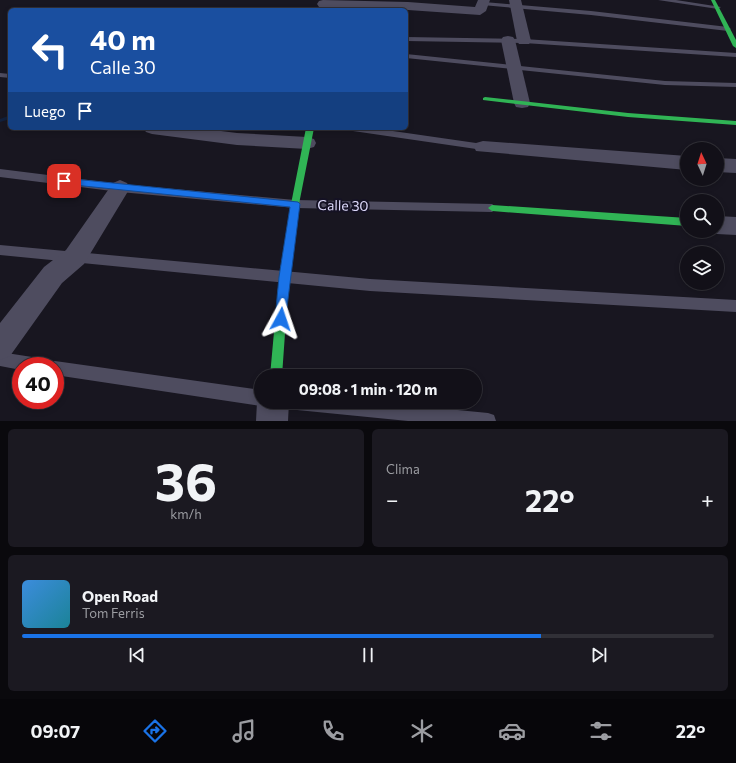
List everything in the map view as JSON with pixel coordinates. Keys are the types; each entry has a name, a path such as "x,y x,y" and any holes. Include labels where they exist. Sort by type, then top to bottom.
{"street":[{"path":"326,0 323,4 408,6 480,11 484,2"},
{"path":"516,3 524,40"},
{"path":"716,4 736,46"},
{"path":"508,40 522,103"},
{"path":"485,99 628,115 736,123"},
{"path":"169,130 237,138 309,136 295,204 284,277 277,369"},
{"path":"483,147 680,161"},
{"path":"724,165 736,166"},
{"path":"0,346 53,275 75,257 120,188"},
{"name":"Calle 30","path":"492,208 680,221"},
{"path":"724,225 736,226"},
{"path":"272,421 273,409"}],"lane":[{"path":"661,0 716,4"},
{"path":"484,2 516,3 728,29"},
{"path":"408,39 524,40 718,55 736,55"},
{"path":"408,56 514,66 665,83 736,85"},
{"path":"367,130 483,147"},
{"name":"Calle 30","path":"0,173 120,188 295,204 492,208"},
{"path":"0,250 370,285 736,306"},
{"path":"0,360 12,362"},
{"path":"64,369 254,397"},
{"path":"367,409 488,421"}],"waterway":[{"path":"0,121 8,118"}],"traffic: fast":[{"path":"713,0 736,46"},
{"path":"485,99 628,115 736,123"},
{"path":"277,369 284,277 295,204 310,130"},
{"path":"492,208 680,221"}],"route":[{"path":"64,181 120,188 295,204 284,277 281,319"}]}
